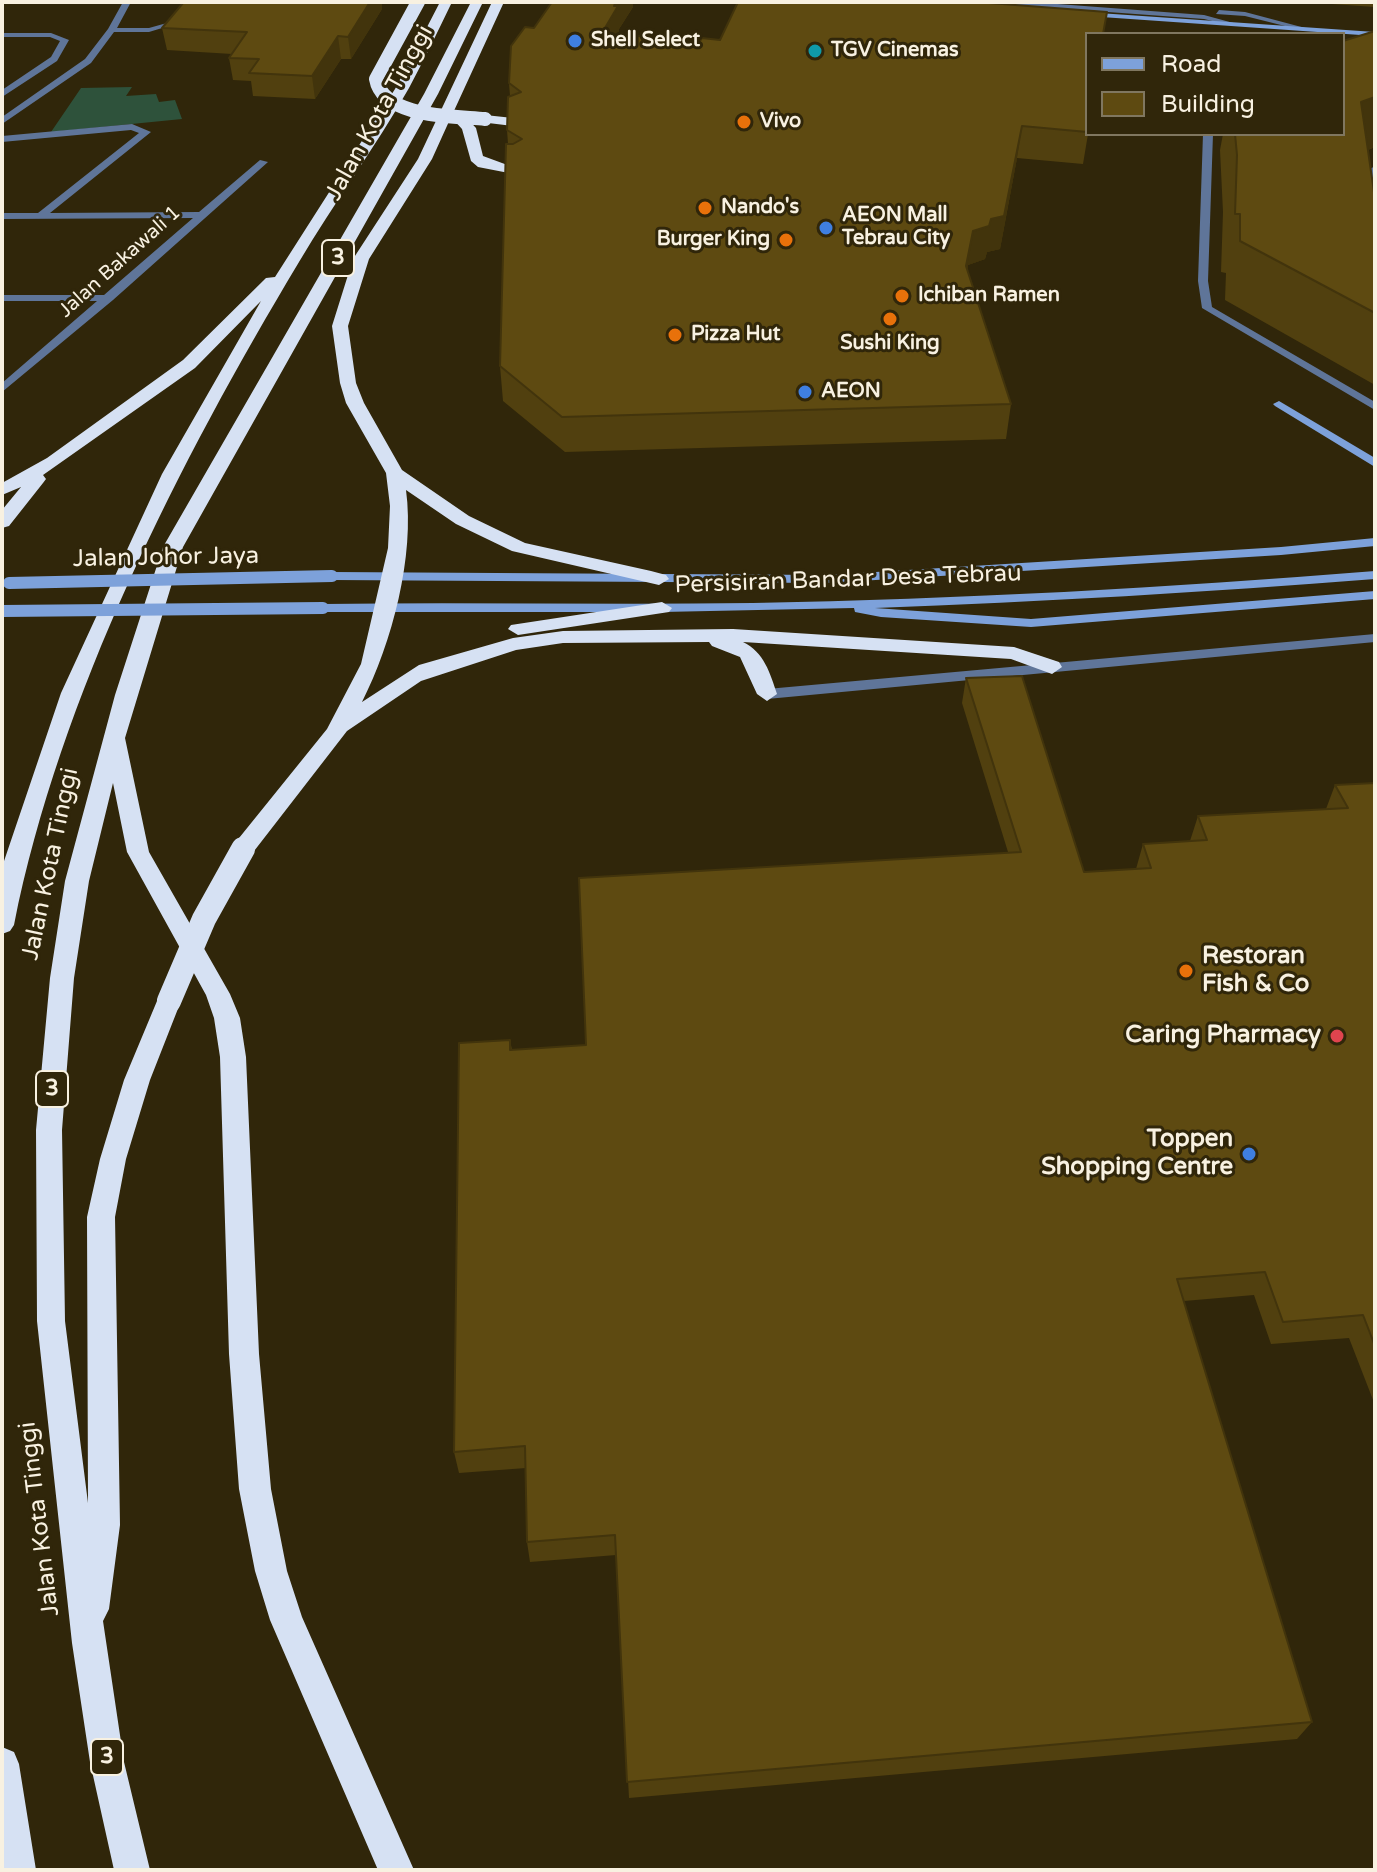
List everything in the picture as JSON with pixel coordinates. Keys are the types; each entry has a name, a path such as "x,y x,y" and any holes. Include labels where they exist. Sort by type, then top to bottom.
{"highway":[{"path":"418,2 376,79 376,87 383,97 404,108 513,122"},
{"name":"Jalan Kota Tinggi","path":"2,925 14,867 71,693 171,474 291,262 402,89 446,2"},
{"name":"Jalan Kota Tinggi","path":"132,1870 107,1762 89,1643 51,1321 49,1130 62,978 77,881 115,735 173,547 431,94 477,2"},
{"path":"498,2 425,159 361,259 340,326 348,383 355,403 395,473 458,520 536,553 629,570 659,579"},
{"path":"407,184 412,158 432,111 431,94"},
{"path":"457,116 469,128 476,158 483,164 514,170"},
{"path":"2,490 53,462 189,364 291,262"},
{"path":"2,522 15,502 53,462"},
{"path":"89,1643 104,1525 101,1217 113,1159 137,1080 204,919 243,849 336,732 371,664 400,528 395,473"},
{"path":"336,732 413,677 466,648 512,631 547,623 662,608"},
{"path":"413,677 513,644 563,637 682,635 733,635 1014,653 1052,667"},
{"path":"682,635 747,650 756,663 767,694"},
{"path":"115,735 138,852 218,994 227,1018 233,1057 244,1354 255,1489 271,1571 286,1620 396,1870"},
{"path":"2,1764 18,1870"}],"main road":[{"path":"985,7 1375,34"},
{"path":"1086,23 1218,32"},
{"path":"1345,42 1375,45"},
{"path":"1279,404 1375,463"},
{"name":"Persisiran Bandar Desa Tebrau","path":"332,576 827,579 1237,554 1375,542"},
{"name":"Persisiran Bandar Desa Tebrau","path":"2,611 662,608 1224,588 1375,575"},
{"name":"Jalan Johor Jaya","path":"5,583 332,576"},
{"path":"835,603 881,613 1031,623 1375,595"}],"street":[{"path":"2,121 81,67 112,30 127,2"},
{"path":"998,2 1204,17 1233,24"},
{"path":"1094,2 1245,14 1305,29"},
{"path":"112,30 159,28 195,16"},
{"path":"2,35 51,35 65,40 54,59 7,87 2,94"},
{"path":"2,139 132,127 144,129 144,135 40,216"},
{"path":"1208,136 1203,281 1207,308 1375,407"},
{"name":"Jalan Bakawali 1","path":"2,389 263,162"},
{"path":"1375,169 1375,196"},
{"path":"2,216 199,215"},
{"path":"2,298 109,298"},
{"path":"767,694 1375,638"}],"green space":[{"path":"132,87 126,96 156,94 159,102 175,100 182,119 51,132 81,88"}],"building":[{"path":"186,2 370,2 348,37 338,36 312,76 249,73 259,59 229,58 247,32 162,28"},
{"name":"AEON Mall Tebrau City","path":"552,2 616,2 614,6 618,6 602,33 700,41 702,38 720,40 738,2 976,2 1107,12 1103,32 1085,32 1085,132 1022,126 1004,216 991,219 989,226 973,231 966,266 1011,404 562,417 500,366 506,144 522,139 507,130 508,97 521,92 509,83 511,46 525,27 534,28"},
{"path":"1375,31 1375,97 1361,102 1375,199 1375,313 1240,241 1240,214 1235,214 1235,136 1345,136 1345,40"},
{"path":"1022,676 1084,872 1151,868 1143,844 1207,840 1198,816 1348,808 1335,785 1375,783 1375,1346 1363,1315 1283,1322 1265,1272 1177,1279 1312,1722 627,1782 615,1535 527,1542 525,1446 454,1452 459,1043 510,1040 510,1050 586,1045 579,878 1021,852 966,678"}],"place":[{"name":"Shell Select","path":"575,41"},
{"name":"TGV Cinemas","path":"815,51"},
{"name":"Vivo","path":"744,122"},
{"name":"Nando's","path":"705,208"},
{"name":"AEON Mall Tebrau City","path":"826,228"},
{"name":"Burger King","path":"786,240"},
{"name":"Ichiban Ramen","path":"902,296"},
{"name":"Sushi King","path":"890,319"},
{"name":"Pizza Hut","path":"675,335"},
{"name":"AEON","path":"805,392"},
{"name":"Restoran Fish & Co","path":"1186,971"},
{"name":"Caring Pharmacy","path":"1337,1036"},
{"name":"Toppen Shopping Centre","path":"1249,1154"}]}
